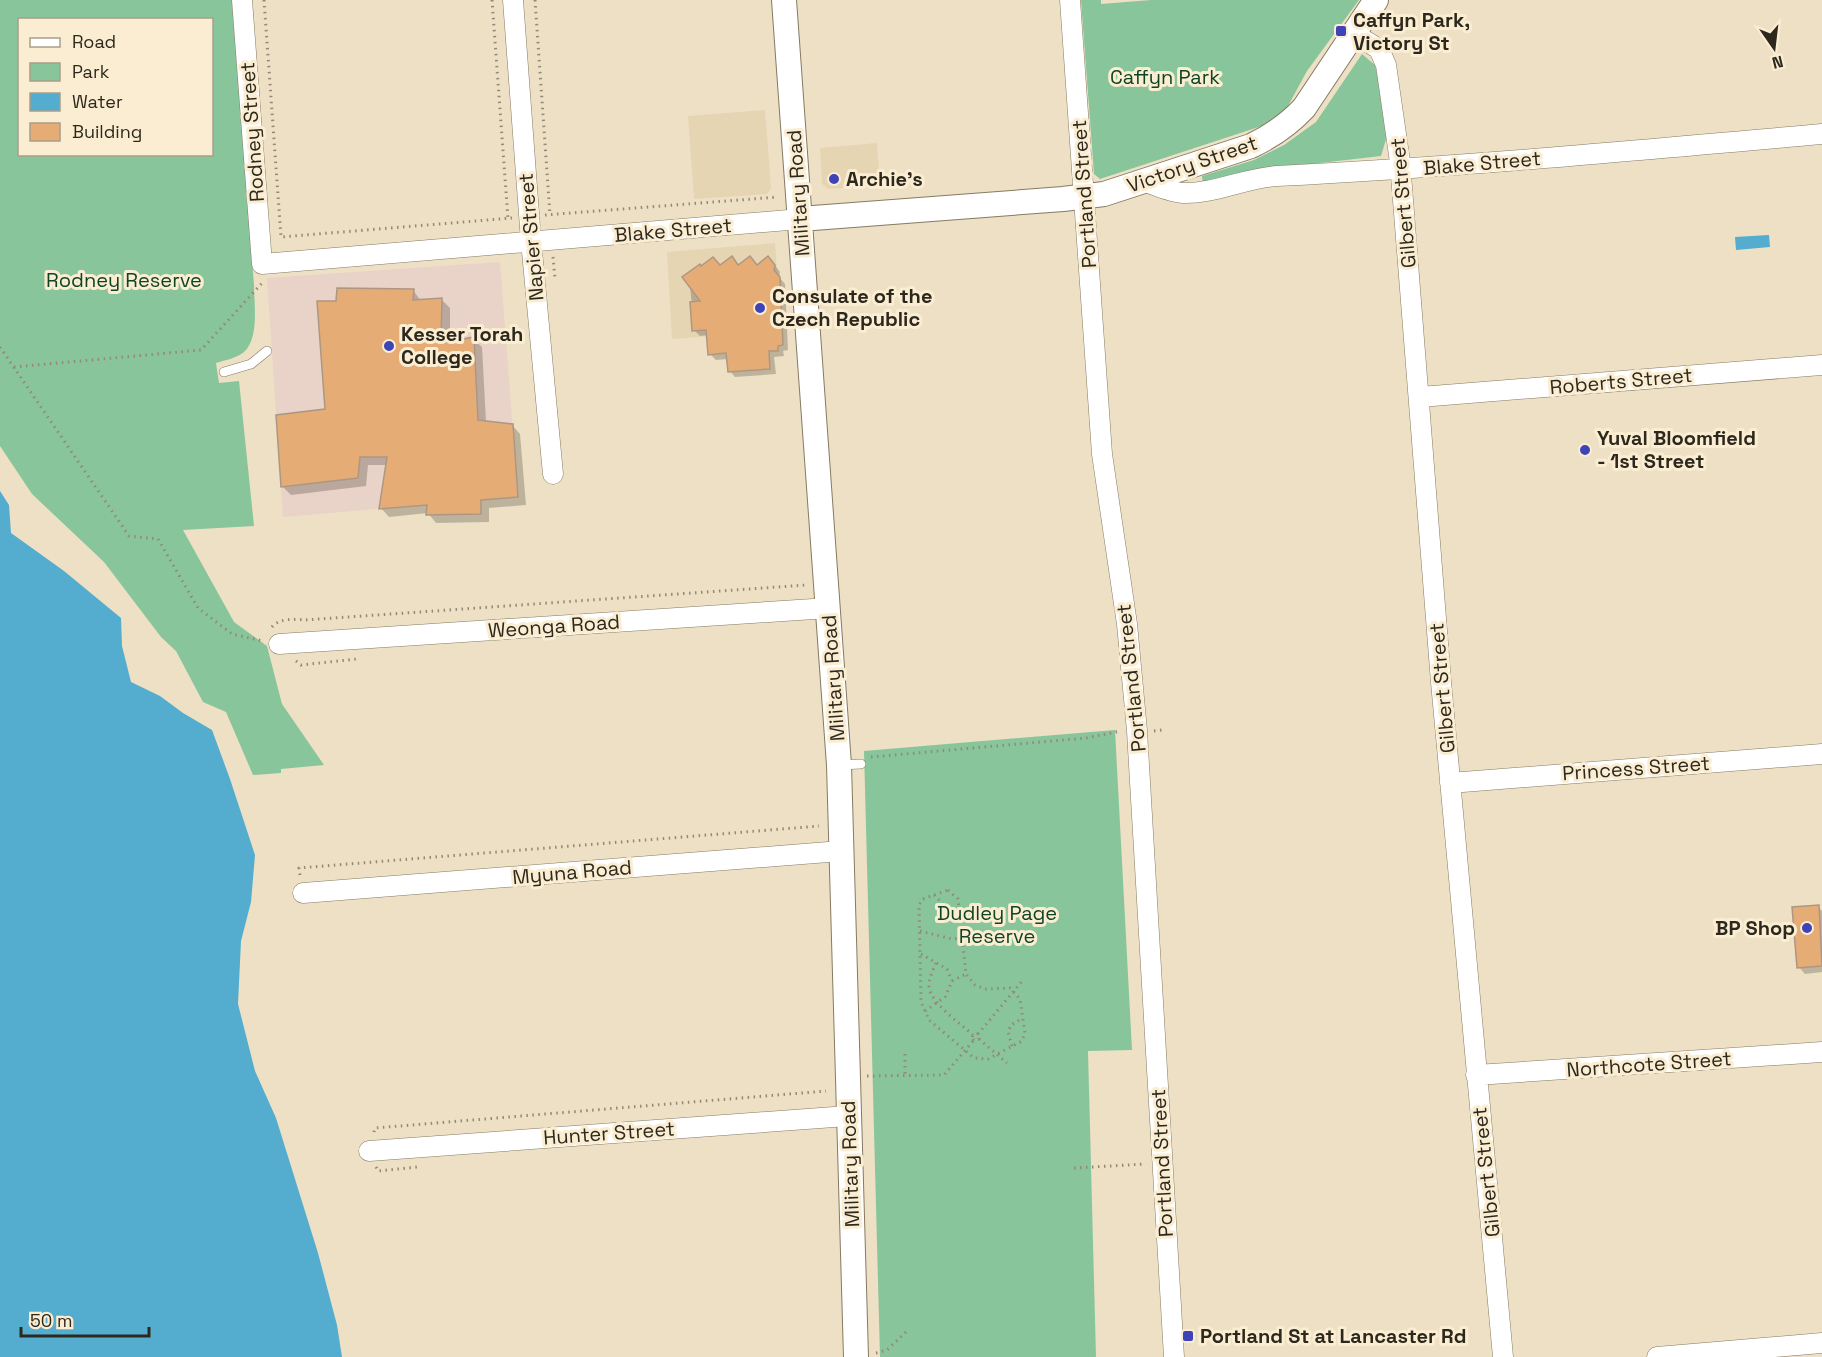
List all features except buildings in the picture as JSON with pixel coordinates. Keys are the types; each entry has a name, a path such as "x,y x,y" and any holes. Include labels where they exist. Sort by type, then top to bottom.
{"street":[{"name":"Rodney Street","path":"242,0 262,273"},
{"name":"Napier Street","path":"513,0 531,241 553,474"},
{"name":"Military Road","path":"784,0 829,608 853,762 841,851 848,1116 866,1355"},
{"name":"Portland Street","path":"1071,0 1102,454 1127,624 1137,721 1174,1357"},
{"name":"Victory Street","path":"1085,196 1104,194 1222,157 1251,147 1270,137 1304,108 1376,0"},
{"name":"Gilbert Street","path":"1354,34 1379,49 1386,65 1401,170 1450,783 1503,1357"},
{"name":"Blake Street","path":"1144,181 1183,193 1216,189 1240,181 1273,177 1401,170 1822,134"},
{"name":"Blake Street","path":"262,273 531,241 1085,196"},
{"name":"Roberts Street","path":"1419,397 1822,365"},
{"name":"Weonga Road","path":"279,644 829,608"},
{"name":"Princess Street","path":"1450,783 1822,754"},
{"name":"Myuna Road","path":"303,893 841,851"},
{"name":"Northcote Street","path":"1476,1075 1822,1052"},
{"name":"Hunter Street","path":"369,1151 848,1116"},
{"path":"1657,1357 1822,1343"}],"lane":[{"path":"224,372 251,364 267,351"}],"path":[{"path":"264,0 281,237 788,198"},
{"path":"492,0 508,219"},
{"path":"535,0 550,215"},
{"path":"14,367 201,350 262,273"},
{"path":"0,347 129,536 158,539 198,608 232,634 279,644"},
{"path":"279,644 272,625 278,621 293,619 806,585"},
{"path":"853,762 1086,738 1112,731"},
{"path":"303,893 299,868 819,826"},
{"path":"948,890 958,899 959,908 966,974 975,985 985,988 1010,988 1020,999 1026,1033 1022,1041 988,1059 974,1058 929,1020 921,1002 919,905 923,899 948,890"},
{"path":"934,896 948,909 959,908"},
{"path":"920,931 952,939 962,938"},
{"path":"920,954 947,969 952,981"},
{"path":"936,963 929,989 937,1003 1007,1063"},
{"path":"925,1011 945,998 952,981 966,974"},
{"path":"867,1076 944,1075 974,1040 975,1034 1023,980"},
{"path":"1012,1046 1008,1032 1011,1025 1023,1018"},
{"path":"974,1040 979,1039"},
{"path":"904,1054 905,1075"},
{"path":"369,1151 375,1128 826,1091"},
{"path":"1074,1168 1162,1164"},
{"path":"866,1355 887,1350 908,1330"}],"shaded area":[{"path":"765,110 771,188 767,194 694,199 688,116"},
{"path":"877,143 880,185 828,189 822,184 820,148"},
{"path":"775,243 781,331 672,339 667,252"},
{"name":"Kesser Torah College","path":"500,262 518,497 283,517 267,278"}],"green space":[{"name":"Rodney Reserve","path":"0,0 232,0 255,319 253,336 246,350 236,357 216,363 219,383 239,381 254,526 183,530 234,622 267,646 282,704 324,765 281,769 281,773 253,775 226,712 203,702 176,651 161,637 104,562 32,494 0,446"},
{"name":"Caffyn Park","path":"1081,0 1101,0 1101,4 1151,0 1359,0 1307,71 1282,117 1268,124 1100,179 1094,174"},
{"path":"1362,54 1375,65 1378,78 1387,136 1381,156 1250,171 1203,184 1202,176 1254,160 1284,145 1316,122"},
{"name":"Dudley Page Reserve","path":"1115,730 1132,1050 1088,1051 1096,1357 880,1357 864,751"}],"water":[{"path":"1769,235 1770,247 1736,250 1735,237"},
{"path":"0,491 9,505 11,533 64,571 121,618 122,646 131,682 160,696 212,730 255,855 251,902 241,941 238,1004 255,1071 276,1118 318,1253 337,1325 342,1357 0,1357"}],"place":[{"name":"Caffyn Park, Victory St","path":"1341,31"},
{"name":"Archie's","path":"834,179"},
{"name":"Consulate of the Czech Republic","path":"760,308"},
{"name":"Kesser Torah College","path":"389,346"},
{"name":"Yuval Bloomfield - 1st Street","path":"1585,450"},
{"name":"BP Shop","path":"1807,928"},
{"name":"Portland St at Lancaster Rd","path":"1188,1336"}]}
